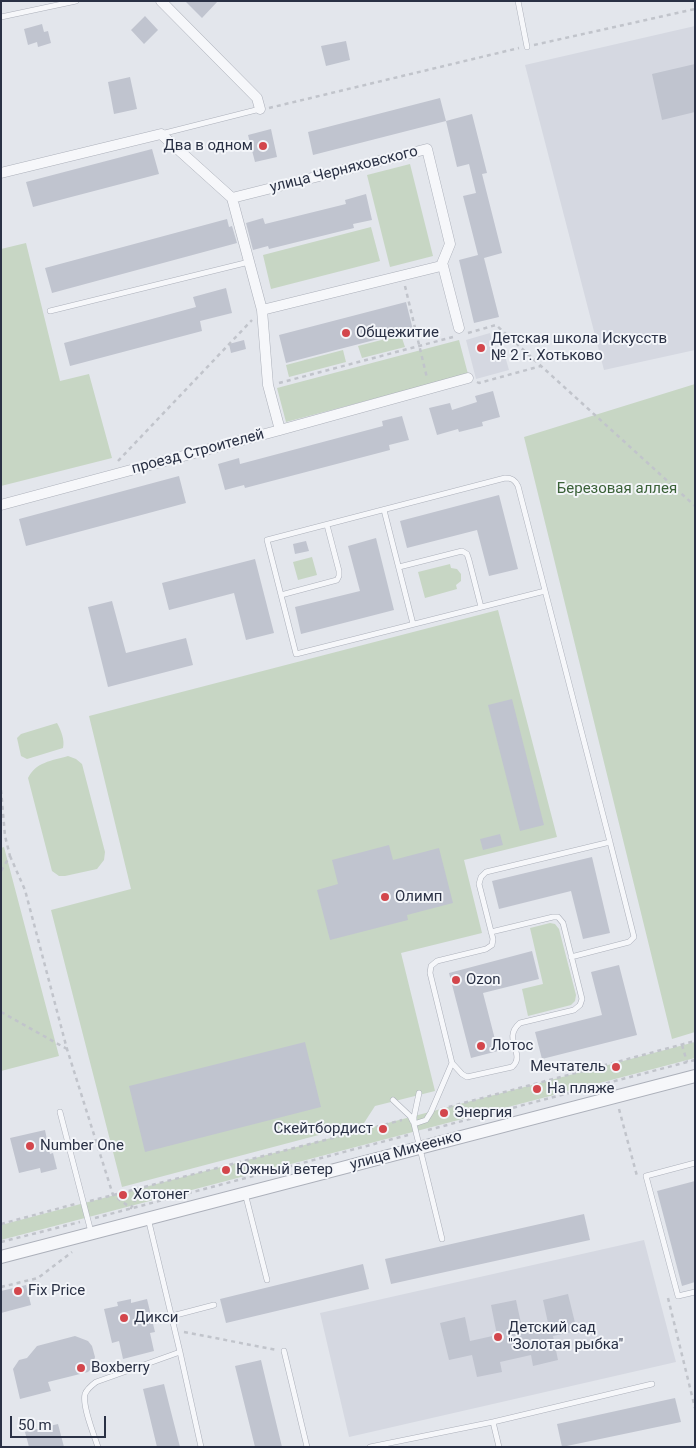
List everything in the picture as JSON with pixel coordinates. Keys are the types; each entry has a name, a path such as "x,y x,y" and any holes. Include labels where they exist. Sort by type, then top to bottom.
{"street":[{"path":"161,1 257,98 260,110"},
{"path":"1,173 161,134 232,198"},
{"name":"улица Черняховского","path":"232,198 427,149 450,244 441,266"},
{"name":"проезд Строителей","path":"1,505 280,430 268,386 262,310 232,198"},
{"path":"262,310 443,266 462,332"},
{"path":"280,430 468,378"},
{"name":"улица Михеенко","path":"1,1257 695,1076"}],"lane":[{"path":"1,17 76,1"},
{"path":"518,1 527,46"},
{"path":"161,134 260,110"},
{"path":"50,310 249,262"},
{"path":"545,591 296,654 266,540 510,478 515,480 518,486 634,937 629,942 571,956"},
{"path":"384,510 414,624"},
{"path":"281,595 337,580 339,571 327,525"},
{"path":"399,567 462,551 469,560 481,607"},
{"path":"491,932 558,917 563,923 582,999 580,1006 574,1010 520,1023 514,1028 512,1036 517,1058 516,1063 512,1067 472,1077 462,1074 452,1063 430,973 431,966 437,961 486,949 492,945 491,932 479,884 481,877 486,872 610,842"},
{"path":"414,1124 426,1120 431,1112 452,1063"},
{"path":"418,1093 414,1124 442,1239"},
{"path":"393,1100 414,1124"},
{"path":"60,1112 91,1233"},
{"path":"695,1163 646,1176 678,1296 695,1292"},
{"path":"245,1193 267,1280"},
{"path":"148,1218 176,1331 201,1447"},
{"path":"172,1316 214,1305"},
{"path":"284,1351 307,1447"},
{"path":"98,1447 85,1402 85,1394 90,1387 96,1382 180,1352"},
{"path":"370,1447 493,1422 652,1384"},
{"path":"493,1422 499,1447"}],"path":[{"path":"260,110 527,46 695,9"},
{"path":"403,276 429,390"},
{"path":"103,477 262,310"},
{"path":"268,386 462,332 496,325 695,506"},
{"path":"468,378 479,383 541,366"},
{"path":"1,790 5,836 10,856 25,890 66,1049 113,1195 132,1208"},
{"path":"1,871 10,856"},
{"path":"1,1012 66,1049"},
{"path":"431,1112 695,1041"},
{"path":"682,1045 687,1062"},
{"path":"1,1242 695,1060"},
{"path":"1,1224 410,1118"},
{"path":"132,1208 142,1187"},
{"path":"176,1331 284,1351"}],"shaded area":[{"path":"695,26 695,350 604,370 525,65"},
{"name":"Детская школа Искусств № 2 г. Хотьково","path":"490,333 497,358 505,356 509,370 476,379 466,340"},
{"name":"Детский сад \"Золотая рыбка\"","path":"644,1240 676,1362 349,1437 320,1313"}],"green space":[{"path":"410,164 433,256 390,267 367,175"},
{"path":"371,227 380,261 271,289 263,255"},
{"path":"26,243 60,381 89,374 112,458 1,486 1,249"},
{"path":"401,335 405,347 362,358 358,346"},
{"path":"459,340 468,374 286,422 277,388"},
{"path":"343,350 346,362 289,377 286,365"},
{"name":"Березовая аллея","path":"695,384 695,1032 672,1039 524,437"},
{"path":"312,557 317,575 298,580 293,562"},
{"path":"450,564 451,568 457,569 461,574 461,581 456,585 457,589 425,598 418,572"},
{"path":"498,610 557,837 464,860 482,933 401,953 435,1091 375,1106 364,1123 122,1187 51,910 131,889 89,716"},
{"path":"57,723 62,735 63,748 27,759 21,756 17,738 21,734"},
{"path":"68,756 82,764 105,852 104,860 97,869 59,876 52,871 28,778 40,765"},
{"path":"4,847 59,1056 1,1071 1,848"},
{"path":"550,923 555,924 559,929 576,995 575,1001 571,1005 528,1016 522,989 543,984 530,928"},
{"path":"695,1042 695,1058 1,1240 1,1225"}],"building":[{"path":"185,1 218,1 202,18"},
{"path":"145,16 158,30 144,44 131,30"},
{"path":"42,24 44,32 48,31 51,43 38,47 37,42 28,45 24,29"},
{"path":"346,41 350,60 326,66 321,46"},
{"path":"695,64 695,112 662,120 652,74"},
{"path":"130,77 137,109 114,114 108,82"},
{"path":"440,98 446,121 313,155 308,132"},
{"path":"472,114 487,173 482,174 502,253 484,258 499,317 474,323 459,260 478,255 463,196 476,193 469,164 457,167 446,121"},
{"name":"Два в одном","path":"271,129 277,157 255,162 248,135"},
{"path":"152,149 159,174 33,207 26,182"},
{"path":"366,194 372,220 353,224 354,228 269,249 268,246 253,250 246,223 263,218 265,224 346,204 345,200"},
{"path":"227,219 229,227 232,226 237,243 52,293 45,268"},
{"path":"226,288 232,313 200,321 202,331 70,366 64,343 196,307 193,297"},
{"name":"Общежитие","path":"406,302 413,330 286,363 279,335"},
{"path":"244,340 246,349 231,353 229,344"},
{"path":"493,391 500,417 482,422 483,426 459,432 458,429 437,435 429,408 450,403 452,410 477,402 475,396"},
{"path":"402,416 409,440 389,445 390,450 245,488 244,485 225,490 218,464 239,458 240,464 383,426 382,421"},
{"path":"179,476 186,503 26,546 19,519"},
{"path":"499,495 518,569 489,576 477,530 407,548 400,521"},
{"path":"376,538 394,610 301,634 295,607 360,591 348,546"},
{"path":"306,541 309,551 295,554 293,544"},
{"path":"255,559 274,633 246,640 234,593 169,610 162,583"},
{"path":"112,601 126,653 186,638 193,665 108,687 88,607"},
{"path":"512,699 544,825 520,831 488,705"},
{"path":"500,834 503,845 483,850 480,839"},
{"name":"Олимп","path":"389,845 393,860 439,848 453,903 407,915 408,920 330,940 317,890 338,884 332,860"},
{"path":"592,857 610,933 583,939 571,891 499,909 492,881"},
{"path":"532,951 539,979 483,993 498,1051 471,1058 449,973"},
{"path":"619,965 637,1035 542,1059 535,1032 602,1015 591,972"},
{"path":"305,1042 321,1107 145,1152 129,1086"},
{"name":"Number One","path":"45,1130 50,1154 53,1153 57,1169 41,1173 40,1168 19,1173 10,1138"},
{"path":"695,1181 695,1282 682,1286 657,1191"},
{"path":"584,1214 590,1240 391,1284 385,1259"},
{"path":"363,1264 369,1289 226,1323 220,1299"},
{"path":"26,1285 31,1305 1,1313 1,1291"},
{"path":"568,1294 577,1331 553,1336 558,1360 533,1366 531,1355 500,1362 502,1372 477,1377 472,1355 449,1360 440,1323 465,1317 470,1341 497,1335 491,1305 516,1300 522,1328 548,1323 543,1300"},
{"path":"131,1299 131,1303 147,1299 155,1332 150,1333 154,1351 123,1359 119,1341 112,1343 104,1309 118,1306 117,1302"},
{"path":"75,1336 88,1341 92,1346 95,1357 92,1368 88,1372 48,1382 51,1391 20,1399 13,1369 19,1360 27,1358 37,1346"},
{"path":"261,1360 282,1447 255,1447 235,1366"},
{"path":"164,1384 180,1447 157,1447 143,1389"},
{"path":"675,1398 681,1422 562,1447 557,1424"},
{"path":"58,1424 64,1447 29,1447 25,1432"}],"place":[{"name":"Два в одном","path":"263,146"},
{"name":"Общежитие","path":"346,333"},
{"name":"Детская школа Искусств № 2 г. Хотьково","path":"481,348"},
{"name":"Олимп","path":"385,897"},
{"name":"Ozon","path":"456,980"},
{"name":"Лотос","path":"481,1046"},
{"name":"Мечтатель","path":"616,1067"},
{"name":"На пляже","path":"537,1089"},
{"name":"Энергия","path":"444,1113"},
{"name":"Скейтбордист","path":"383,1129"},
{"name":"Number One","path":"30,1146"},
{"name":"Южный ветер","path":"226,1170"},
{"name":"Хотонег","path":"123,1195"},
{"name":"Fix Price","path":"18,1291"},
{"name":"Дикси","path":"124,1318"},
{"name":"Детский сад \"Золотая рыбка\"","path":"498,1337"},
{"name":"Boxberry","path":"81,1368"}]}
